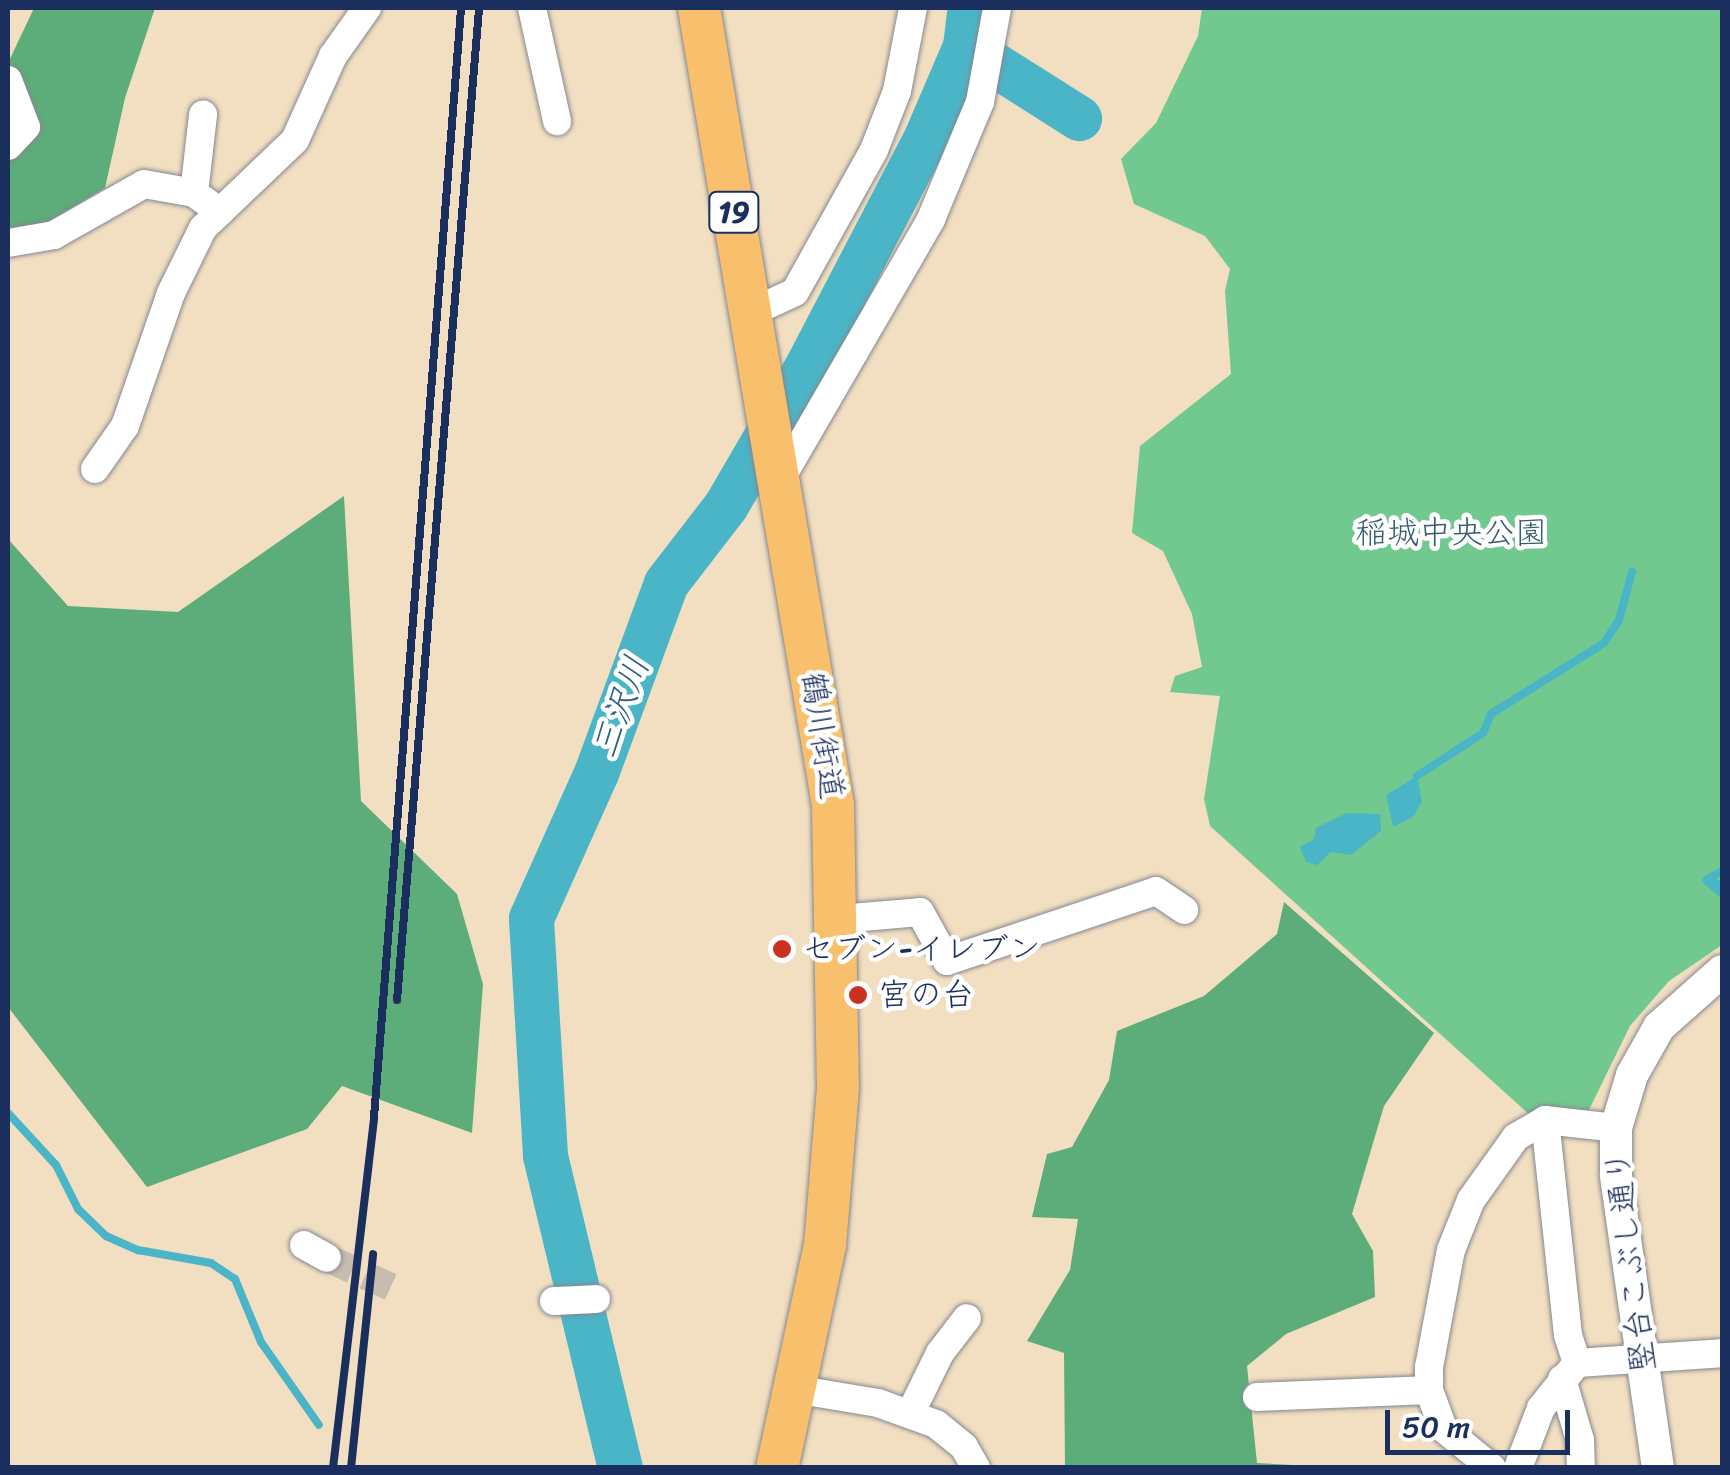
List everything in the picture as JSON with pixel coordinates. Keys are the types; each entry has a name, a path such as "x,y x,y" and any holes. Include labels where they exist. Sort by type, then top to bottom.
{"main road":[{"name":"鶴川街道","path":"698,8 834,805 839,920 838,1088 825,1244 778,1468"}],"street":[{"path":"95,468 125,426 171,292 203,228 295,140 333,56 367,8"},
{"path":"532,8 557,121"},
{"path":"752,312 795,292 874,150 897,92 913,8"},
{"path":"780,480 931,219 983,93 996,16"},
{"path":"8,80 26,127 8,146"},
{"path":"194,194 203,115"},
{"path":"8,243 54,236 144,184 194,194 220,212"},
{"path":"839,920 920,912 947,962 1156,892 1184,910"},
{"name":"竪台こぶし通り","path":"1658,1468 1616,1175 1616,1128 1632,1075 1660,1027 1722,971"},
{"path":"1546,1120 1581,1468"},
{"path":"1492,1468 1443,1428 1429,1390 1451,1250 1471,1200 1516,1137 1546,1120 1616,1128"},
{"path":"554,1300 596,1300"},
{"path":"910,1414 967,1318"},
{"path":"1518,1468 1541,1408 1570,1371 1722,1353"},
{"path":"794,1390 910,1414 952,1435 976,1468"},
{"path":"1257,1397 1429,1390"}],"green space":[{"path":"34,8 155,8 125,98 105,188 8,246 8,63"},
{"name":"稲城中央公園","path":"1202,8 1722,8 1722,945 1669,981 1630,1026 1588,1112 1532,1117 1210,826 1204,799 1220,696 1170,692 1175,676 1202,667 1192,614 1163,551 1132,533 1140,446 1231,374 1225,291 1230,269 1205,236 1134,204 1121,159 1156,123 1198,36"},
{"path":"344,496 361,801 457,894 483,984 472,1133 342,1086 307,1129 147,1187 8,1007 8,539 68,606 178,612"},
{"path":"1284,902 1434,1033 1384,1106 1352,1214 1373,1251 1375,1297 1286,1334 1247,1366 1257,1463 1328,1467 1065,1467 1064,1353 1027,1341 1070,1270 1078,1219 1032,1217 1047,1154 1072,1147 1109,1080 1117,1031 1204,996 1277,934"}],"water":[{"path":"1417,776 1422,802 1413,817 1393,827 1386,795"},
{"path":"1347,813 1380,814 1381,831 1351,855 1331,852 1317,865 1306,862 1300,847 1314,839 1316,828"}],"waterway":[{"name":"三沢川","path":"620,1468 545,1155 531,918 596,773 666,583 726,505 808,364 926,137 965,46 970,8"},
{"path":"965,46 1079,118"},
{"path":"1417,776 1483,733 1491,714 1604,643 1619,620 1632,572"},
{"path":"1722,871 1706,880 1722,894"},
{"path":"1715,883 1722,886"},
{"path":"8,1113 56,1165 78,1209 106,1236 138,1250 211,1263 235,1279 261,1342 319,1425"}],"tunnel":[{"path":"327,1258 395,1289"}],"railway":[{"path":"333,1468 374,1117 461,8"},
{"path":"397,1000 479,8"},
{"path":"351,1468 373,1254"}],"place":[{"name":"セブン-イレブン","path":"782,949"},
{"name":"宮の台","path":"858,995"}]}
